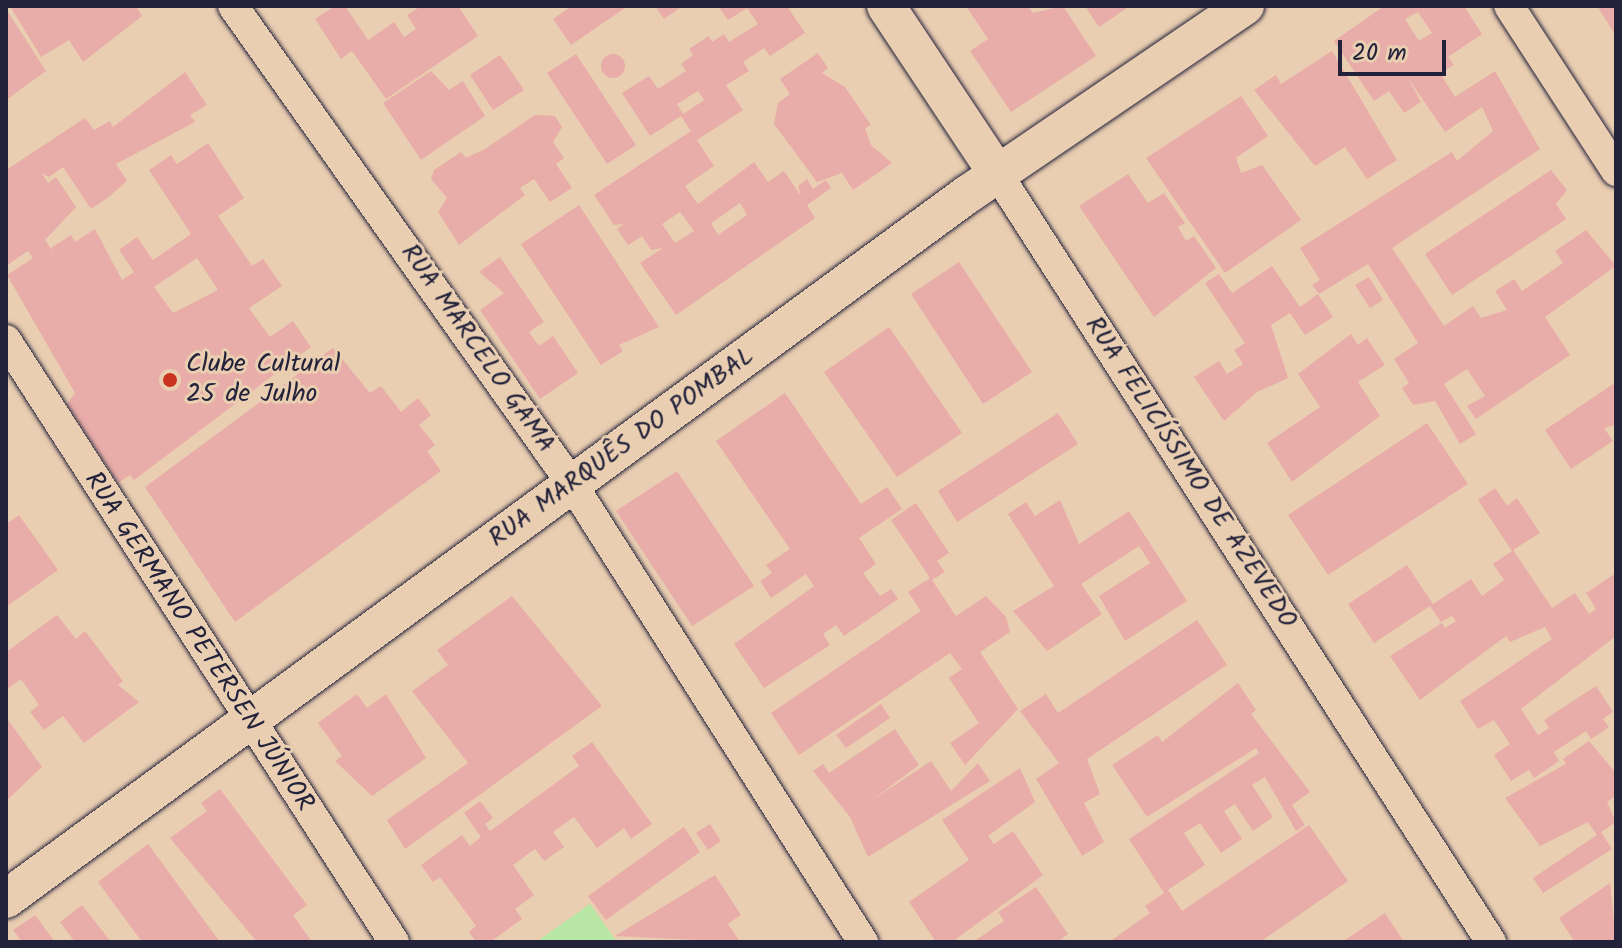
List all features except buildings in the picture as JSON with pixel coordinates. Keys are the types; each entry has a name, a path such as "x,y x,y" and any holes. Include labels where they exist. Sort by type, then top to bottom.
{"street":[{"name":"RUA MARCELO GAMA","path":"233,6 572,484 863,942"},
{"name":"RUA FELICÍSSIMO DE AZEVEDO","path":"886,6 997,173 1491,942"},
{"name":"RUA MARQUÊS DO POMBAL","path":"6,899 997,173 1245,6"},
{"path":"1509,6 1616,171"},
{"name":"RUA GERMANO PETERSEN JÚNIOR","path":"7,344 247,723 394,942"}],"green space":[{"path":"590,904 617,942 536,942"}],"place":[{"name":"Clube Cultural 25 de Julho","path":"170,380"}]}
